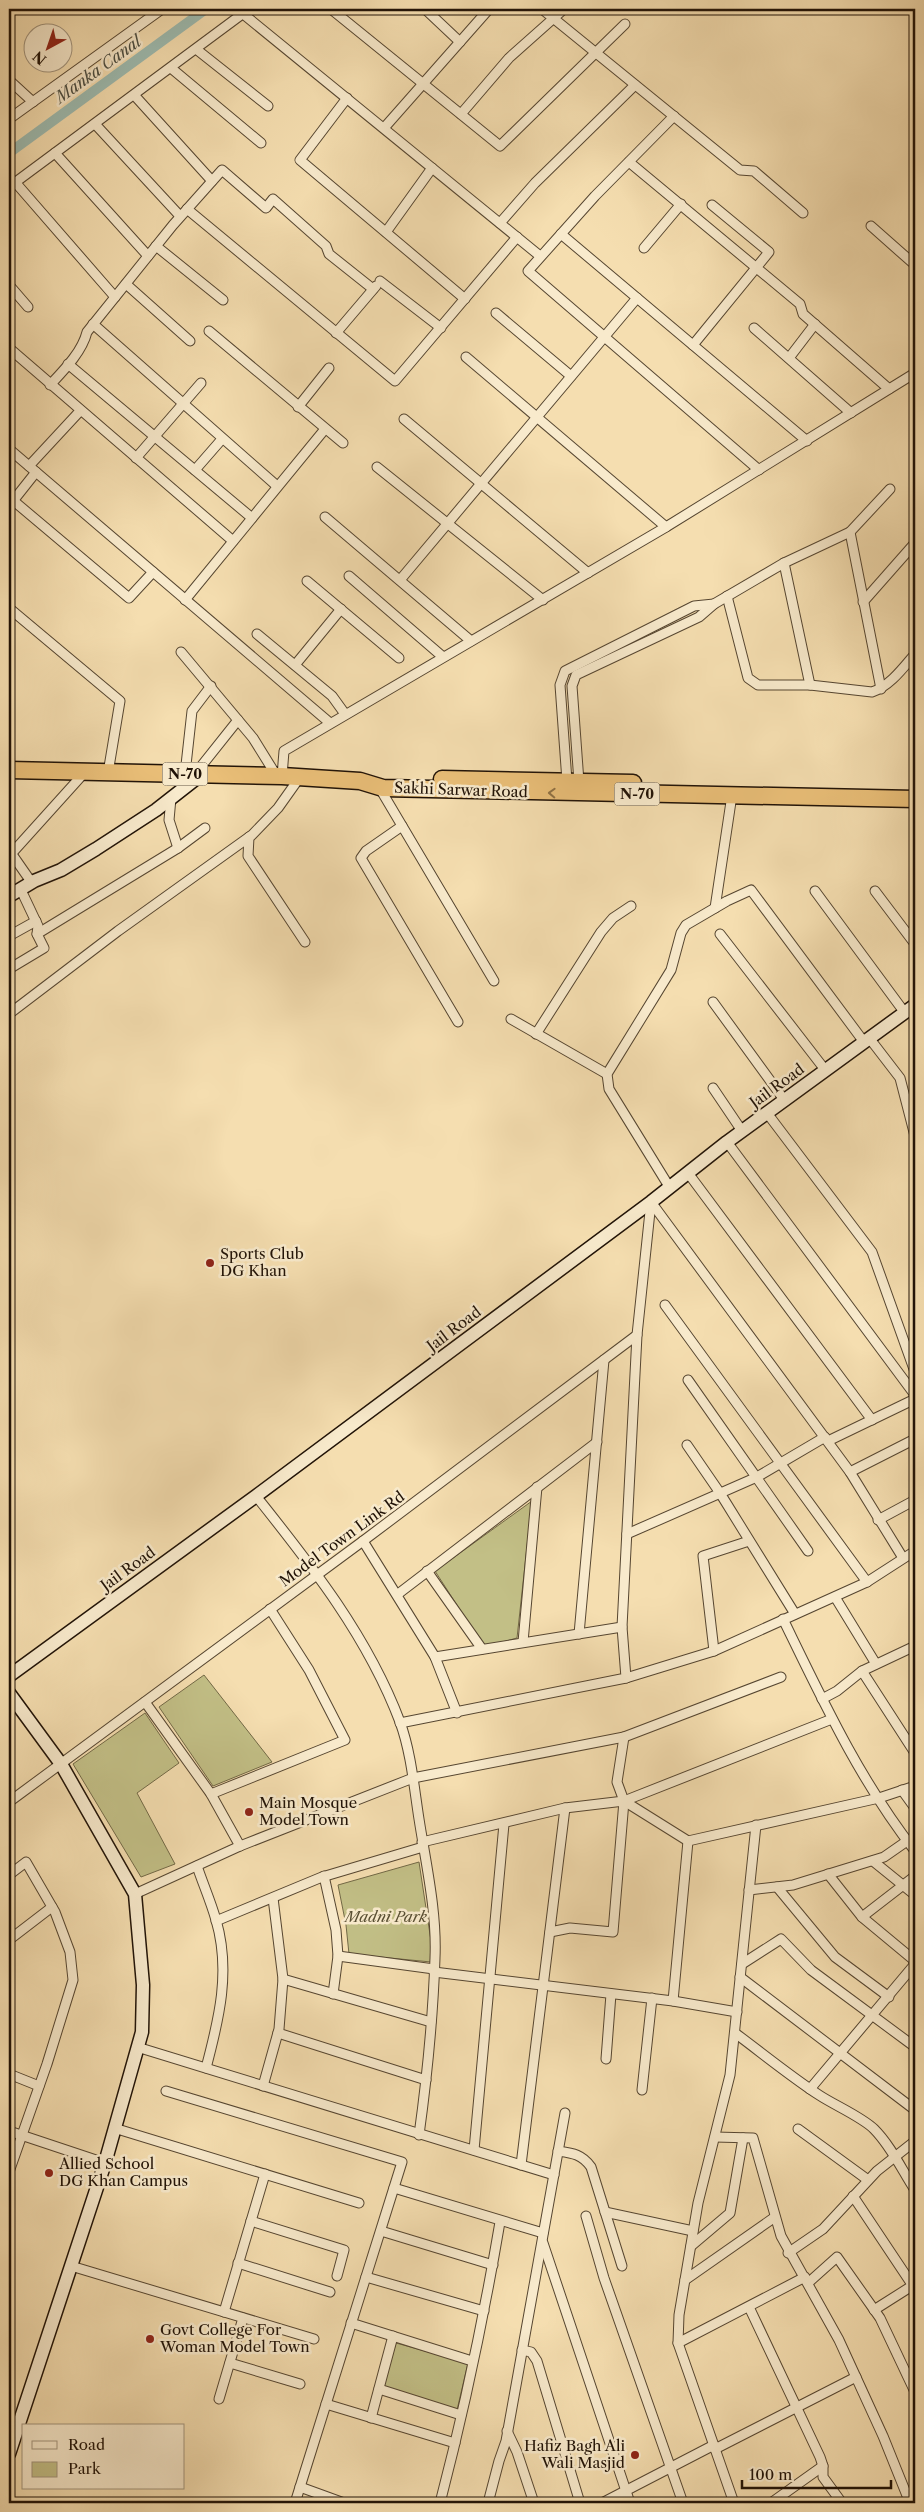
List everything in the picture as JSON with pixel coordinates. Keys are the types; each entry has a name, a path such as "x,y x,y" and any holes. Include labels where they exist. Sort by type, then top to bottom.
{"highway":[{"name":"Sakhi Sarwar Road","path":"10,772 279,776 360,781 379,787 556,793 666,789 732,795 853,793 915,799"},
{"name":"N-70","path":"360,781 384,777 573,781 666,789 853,793 915,789"}],"main road":[{"path":"9,896 61,870 171,798 194,774"},
{"name":"Jail Road","path":"9,1676 256,1496 670,1188 727,1142 910,1009"},
{"path":"9,1692 61,1764 135,1894 143,1985 142,2032 105,2163 9,2454"}],"street":[{"path":"331,9 500,146 625,24"},
{"path":"425,9 460,42"},
{"path":"384,128 489,9"},
{"path":"542,9 740,170 754,171 802,213"},
{"path":"461,114 510,58 564,9"},
{"path":"9,119 156,10"},
{"path":"115,297 12,185 135,96 246,11 347,98 540,256"},
{"path":"196,49 268,106"},
{"path":"171,68 261,143"},
{"path":"9,80 33,102"},
{"path":"500,223 535,183 635,85"},
{"path":"135,96 212,181"},
{"path":"347,98 300,160 465,299"},
{"path":"674,116 540,256 528,271 759,470"},
{"path":"95,124 180,216"},
{"path":"55,153 148,256"},
{"path":"629,162 800,304 804,314 889,389"},
{"path":"386,232 432,168"},
{"path":"50,385 68,364 94,324 115,297 180,216 222,170 266,208 273,199 326,246 329,254 373,289"},
{"path":"644,248 681,204"},
{"path":"693,345 769,252 712,205"},
{"path":"187,209 395,381 517,237"},
{"path":"871,226 915,265"},
{"path":"561,234 807,440"},
{"path":"156,246 223,300"},
{"path":"336,333 381,280 440,328"},
{"path":"126,284 190,341"},
{"path":"9,285 28,307"},
{"path":"400,580 637,298"},
{"path":"496,313 571,376"},
{"path":"94,324 277,486"},
{"path":"789,358 815,324"},
{"path":"754,328 851,413"},
{"path":"209,331 343,443"},
{"path":"9,348 80,411 234,541"},
{"path":"466,358 666,527"},
{"path":"68,364 252,518"},
{"path":"298,406 329,368"},
{"path":"279,776 284,750 666,527 915,373"},
{"path":"136,458 201,382"},
{"path":"80,411 32,469 11,499 130,598 152,572"},
{"path":"404,419 588,573"},
{"path":"185,600 325,429"},
{"path":"195,470 222,439"},
{"path":"9,449 330,723"},
{"path":"377,467 543,600"},
{"path":"573,781 572,682 576,675 699,617 727,596 784,564 850,532 890,490"},
{"path":"325,517 471,641"},
{"path":"850,532 881,690"},
{"path":"863,602 915,543"},
{"path":"784,564 810,685"},
{"path":"349,576 443,658"},
{"path":"307,581 399,658"},
{"path":"727,596 750,681 758,685 810,685 872,692 881,690 915,654"},
{"path":"573,781 561,704 560,679 569,667 694,606 714,604"},
{"path":"9,608 120,701 108,773"},
{"path":"295,665 341,609"},
{"path":"257,634 332,696 345,714"},
{"path":"636,634 641,644"},
{"path":"181,652 238,720 279,776"},
{"path":"194,774 192,711 211,686"},
{"path":"561,704 573,702"},
{"path":"194,774 238,720"},
{"path":"9,970 44,948 37,934 38,926 26,886 10,851 85,772"},
{"path":"9,1013 118,931 249,837 278,808 300,777"},
{"path":"379,787 494,981"},
{"path":"715,908 732,795"},
{"path":"171,798 168,820 178,848"},
{"path":"402,826 366,851 361,858 458,1022"},
{"path":"37,934 178,848 205,828"},
{"path":"249,837 248,856 305,942"},
{"path":"670,1188 609,1089 607,1074 671,970 681,933 686,925 751,890 867,1040 900,1078 915,1136"},
{"path":"816,891 910,1009"},
{"path":"875,891 915,944"},
{"path":"536,1034 601,932 613,918 631,906"},
{"path":"9,936 36,922"},
{"path":"720,934 826,1070"},
{"path":"713,1002 785,1100"},
{"path":"511,1019 607,1074"},
{"path":"713,1088 742,1131"},
{"path":"767,1113 872,1252 915,1372"},
{"path":"627,1534 757,1477 827,1439 872,1420 915,1397 727,1142"},
{"path":"688,1173 872,1420"},
{"path":"626,1678 622,1627 637,1335 651,1202"},
{"path":"651,1202 827,1439 850,1472 903,1558"},
{"path":"665,1305 867,1582"},
{"name":"Model Town Link Rd","path":"9,1802 363,1541 637,1335"},
{"path":"579,1634 604,1360"},
{"path":"688,1380 808,1551"},
{"path":"850,1472 915,1439"},
{"path":"398,1594 597,1442"},
{"path":"687,1445 720,1493 794,1614"},
{"path":"523,1642 537,1488"},
{"path":"256,1496 318,1574 366,1649 400,1723 413,1778 433,1916 434,1970 431,2022 419,2135"},
{"path":"878,1520 915,1500"},
{"path":"363,1541 398,1594 435,1657 457,1712"},
{"path":"714,1651 703,1556 749,1541"},
{"path":"400,1723 626,1678 714,1651 867,1582 915,1551"},
{"path":"427,1571 482,1649"},
{"path":"835,1597 876,1664"},
{"path":"210,1794 345,1740 309,1670 270,1609"},
{"path":"783,1619 832,1719 879,1798 915,1851"},
{"path":"435,1657 622,1627"},
{"path":"822,1699 837,1691 862,1671 915,1648"},
{"path":"862,1671 915,1753"},
{"path":"135,1894 240,1846 413,1778 624,1737 781,1677"},
{"path":"145,1702 210,1794 240,1846"},
{"path":"216,1921 324,1876 423,1844 565,1808 624,1801 832,1719"},
{"path":"550,1932 570,1928 613,1932 624,1801 617,1782 624,1737"},
{"path":"624,1801 688,1841 879,1798 915,1786"},
{"path":"902,1790 915,1808"},
{"path":"521,2165 565,1808"},
{"path":"474,2150 504,1824"},
{"path":"734,2503 678,2343 679,2316 690,2246 730,2075 756,1825"},
{"path":"673,2001 688,1841"},
{"path":"749,1890 793,1885 884,1857 908,1841"},
{"path":"874,1860 915,1895"},
{"path":"9,1875 26,1862 52,1907 70,1952 73,1980 9,2172"},
{"path":"197,1866 216,1921 222,1951 224,1984 220,2014 206,2068"},
{"path":"828,1874 862,1916 913,1961"},
{"path":"324,1876 336,1930 338,1956 333,1994"},
{"path":"862,1916 915,1876"},
{"path":"777,1887 835,1957 889,1997"},
{"path":"263,2086 278,2033 283,1978 273,1898"},
{"path":"9,1940 52,1907"},
{"path":"742,1964 781,1939 811,1970 915,2048"},
{"path":"810,2089 889,1997 913,1961 915,1950"},
{"path":"338,1956 490,1979 652,1998 737,2012"},
{"path":"740,1977 915,2110"},
{"path":"283,1978 431,2022"},
{"path":"606,2059 611,1994"},
{"path":"642,2090 652,1998"},
{"path":"278,2033 426,2080"},
{"path":"735,2033 810,2089 864,2121 887,2144 915,2190"},
{"path":"137,2047 554,2175"},
{"path":"9,2074 39,2086"},
{"path":"166,2091 402,2162 295,2503"},
{"path":"488,2503 507,2431 565,2113"},
{"path":"114,2128 358,2203"},
{"path":"798,2129 868,2180"},
{"path":"9,2130 105,2163"},
{"path":"715,2137 753,2138 775,2217 788,2253 807,2280 856,2377 883,2436 910,2503"},
{"path":"690,2246 730,2213 744,2138"},
{"path":"788,2253 823,2229 868,2180 915,2141"},
{"path":"558,2151 577,2154 591,2166 622,2266"},
{"path":"224,2312 265,2174"},
{"path":"394,2188 442,2202 543,2237"},
{"path":"853,2196 914,2286 874,2310"},
{"path":"605,2212 693,2231"},
{"path":"586,2216 604,2278 683,2503"},
{"path":"685,2280 775,2217"},
{"path":"251,2221 344,2250 337,2276"},
{"path":"440,2503 484,2310 500,2222"},
{"path":"381,2231 493,2266"},
{"path":"543,2237 630,2503"},
{"path":"678,2343 807,2280 837,2257 874,2310 915,2392"},
{"path":"238,2263 330,2292"},
{"path":"71,2266 314,2339"},
{"path":"366,2277 484,2310"},
{"path":"749,2307 823,2466 823,2477 842,2503"},
{"path":"219,2399 243,2318"},
{"path":"351,2323 472,2361"},
{"path":"371,2418 393,2336"},
{"path":"522,2350 532,2352 537,2361 580,2503"},
{"path":"230,2363 300,2384"},
{"path":"602,2503 669,2466 796,2409 856,2377"},
{"path":"379,2389 461,2415"},
{"path":"326,2404 455,2443"},
{"path":"507,2431 517,2452 534,2503"},
{"path":"773,2503 823,2466"},
{"path":"300,2487 344,2503"}],"green space":[{"path":"532,1501 517,1638 484,1647 435,1571"},
{"path":"204,1675 272,1762 213,1786 159,1707"},
{"path":"145,1713 179,1763 137,1793 175,1864 141,1877 73,1764"},
{"name":"Madni Park","path":"419,1862 431,1941 431,1962 349,1954 346,1925 338,1885"},
{"path":"396,2343 468,2363 457,2410 383,2387"}],"waterway":[{"name":"Manka Canal","path":"9,153 206,9"}],"place":[{"name":"Sports Club DG Khan","path":"210,1263"},
{"name":"Main Mosque Model Town","path":"249,1812"},
{"name":"Allied School DG Khan Campus","path":"49,2173"},
{"name":"Govt College For Woman Model Town","path":"150,2339"},
{"name":"Hafiz Bagh Ali Wali Masjid","path":"635,2455"}]}
